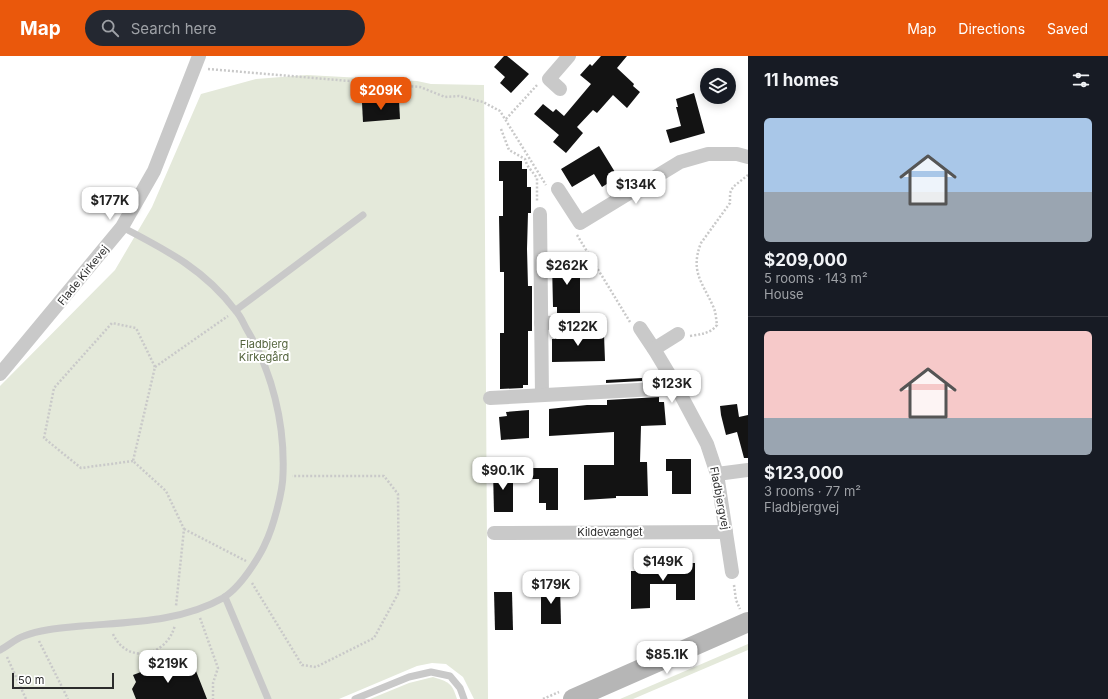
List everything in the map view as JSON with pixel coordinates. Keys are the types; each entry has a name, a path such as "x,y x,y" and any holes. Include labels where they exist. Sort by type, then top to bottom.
{"main road":[{"path":"573,699 744,617"}],"street":[{"path":"560,89 549,79 570,56"},
{"name":"Flade Kirkevej","path":"0,374 122,227 154,171 196,62"},
{"path":"553,188 580,223 680,162 708,154 737,154 748,157"},
{"path":"540,214 542,395"},
{"path":"541,323 600,322"},
{"name":"Fladbjergvej","path":"640,328 676,384 707,444 717,474 732,572"},
{"path":"654,348 678,334"},
{"path":"490,398 656,389 676,384"},
{"path":"717,474 748,470"},
{"name":"Kildevænget","path":"494,533 726,532"}],"lane":[{"path":"236,310 363,215"},
{"path":"2,652 23,636 51,629 175,616 197,610 225,597 247,575 266,544 277,509 283,476 283,449 279,420 269,374 256,345 236,310 193,267 162,248 122,227"},
{"path":"225,597 268,699"},
{"path":"355,699 409,677 431,672 450,676 460,688 464,699"}],"path":[{"path":"196,62 420,87 445,97 459,96 483,102 500,110 553,188"},
{"path":"506,119 540,82 549,79"},
{"path":"501,129 509,150 525,159 527,165 537,178 536,211 540,214"},
{"path":"678,334 682,337 707,333 713,330 717,325 714,308 696,270 699,250 702,243 730,203 730,193 733,187 748,175"},
{"path":"575,233 634,329 640,328"},
{"path":"155,367 236,310"},
{"path":"110,623 115,638 126,649 133,652 148,653 163,646 169,640 173,633 175,624 184,529 166,491 133,461 81,468 44,438 54,388 112,323 136,328 155,367 133,461"},
{"path":"247,575 302,665 316,667 374,638 399,592 398,494 384,476 283,476"},
{"path":"184,529 253,564"},
{"path":"732,572 736,600 744,617"},
{"path":"197,610 218,668 213,683 213,699"},
{"path":"35,633 68,699"},
{"path":"2,652 7,657 26,699"}],"green space":[{"name":"Fladbjerg Kirkegård","path":"307,75 417,81 431,84 484,85 488,699 474,699 463,677 446,664 432,663 417,666 339,699 0,699 0,386 115,270 152,207 201,94 256,79"},
{"path":"748,644 748,650 633,699 620,699"},
{"path":"433,677 443,680 449,684 457,699 370,699 409,683"}],"building":[{"path":"504,56 507,56 529,74 511,93 500,83 505,77 494,67"},
{"path":"601,56 627,56 617,68 634,84 633,86 640,92 627,108 613,95 597,113 593,110 577,127 583,133 566,153 553,142 559,135 534,114 543,104 553,112 556,109 564,116 591,84 580,75 590,64 592,66"},
{"path":"694,93 705,133 670,143 666,130 681,126 676,107 678,107 676,99"},
{"path":"399,100 400,119 363,122 362,103"},
{"path":"599,146 618,177 602,187 594,174 572,187 561,169"},
{"path":"499,161 522,161 522,169 527,169 527,187 531,187 531,213 528,213 527,249 528,286 532,286 532,331 528,331 528,385 523,385 523,388 500,389 500,333 504,333 504,272 500,272 499,216 503,216 503,181 499,181"},
{"path":"556,258 580,258 580,314 557,314 557,307 553,307 552,263 556,263"},
{"path":"557,331 580,331 580,334 604,334 605,361 552,362 552,339 555,339 555,334 557,334"},
{"path":"642,378 642,381 606,383 606,380"},
{"path":"659,397 659,402 664,402 666,425 641,426 640,462 647,462 648,496 616,496 616,498 584,500 584,465 614,465 614,432 549,436 549,409 587,405 607,405 607,400"},
{"path":"737,404 739,417 748,415 748,458 744,458 737,432 726,435 721,415 720,406"},
{"path":"529,410 529,438 501,440 499,417 507,416 506,412"},
{"path":"666,459 691,459 691,494 672,494 672,471 666,471"},
{"path":"531,468 558,468 558,510 546,510 546,503 539,503 539,479 531,479"},
{"path":"493,471 513,471 513,512 494,512"},
{"path":"649,563 695,563 695,600 676,600 676,584 650,584 650,608 631,609 631,571 650,571"},
{"path":"541,586 560,586 561,624 541,624"},
{"path":"494,592 512,592 513,630 495,630"},
{"path":"170,661 175,673 194,666 207,699 136,699 132,689 136,682 133,675"}]}
